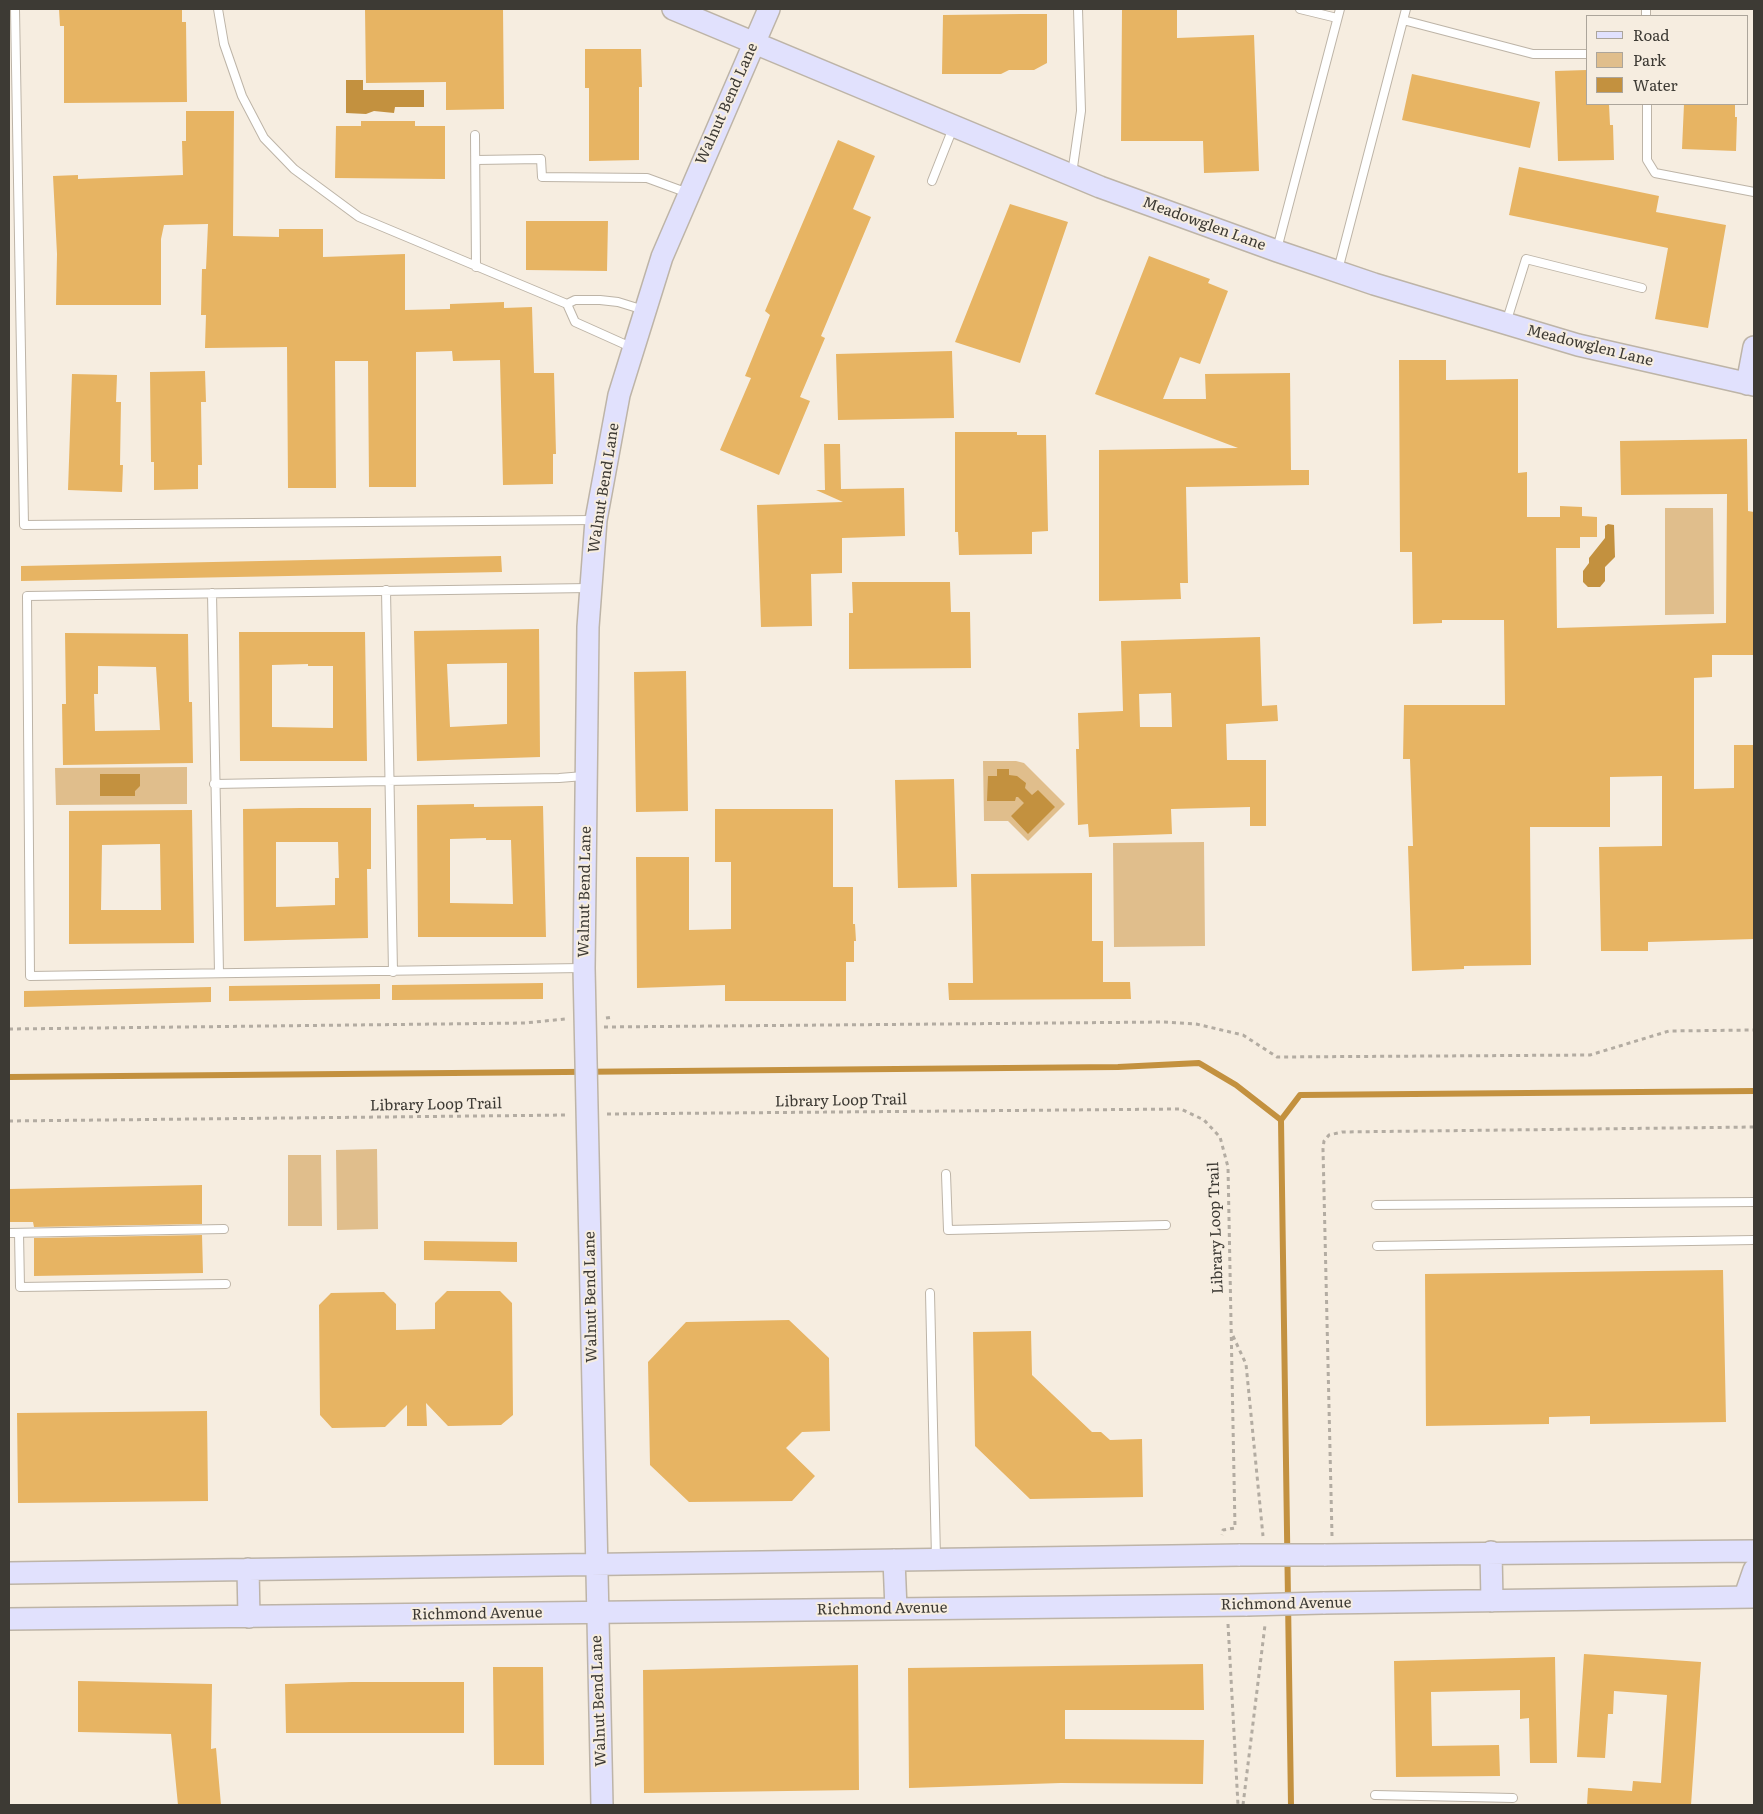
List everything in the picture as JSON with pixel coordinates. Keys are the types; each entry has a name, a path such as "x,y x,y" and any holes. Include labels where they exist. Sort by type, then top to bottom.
{"main road":[{"name":"Meadowglen Lane","path":"673,9 1072,175 1337,272 1578,345 1750,385"},
{"name":"Walnut Bend Lane","path":"602,1805 587,1109 580,1028 584,968 587,776 586,684 590,588 596,520 619,395 662,257 769,9"},
{"path":"1750,385 1754,347"},
{"path":"9,1572 1234,1555 1754,1551"},
{"path":"1491,1552 1492,1601"},
{"path":"894,1560 896,1609"},
{"path":"248,1569 249,1617"},
{"path":"1750,1597 1754,1570"},
{"name":"Richmond Avenue","path":"9,1619 1247,1605 1750,1597"}],"lane":[{"path":"15,9 24,526 596,520"},
{"path":"218,9 224,44 242,96 264,138 294,169 359,217 567,304 575,322 633,348"},
{"path":"1072,175 1081,111 1078,9"},
{"path":"1300,9 1337,18"},
{"path":"1277,251 1340,9"},
{"path":"1337,272 1406,9"},
{"path":"1403,20 1533,54 1586,54"},
{"path":"1647,105 1647,160 1655,173 1754,192"},
{"path":"932,181 953,126"},
{"path":"475,135 476,267"},
{"path":"476,160 541,159 542,177 647,178 688,194"},
{"path":"1506,324 1526,259 1642,288"},
{"path":"567,304 575,300 600,300 618,302 646,310"},
{"path":"584,968 30,976 27,596 590,588"},
{"path":"386,590 391,780 393,972"},
{"path":"212,593 214,784 219,973"},
{"path":"214,784 587,776"},
{"path":"946,1174 948,1230 1166,1225"},
{"path":"1376,1205 1754,1202"},
{"path":"9,1233 224,1229"},
{"path":"19,1233 20,1287 226,1284"},
{"path":"1377,1246 1754,1240"},
{"path":"930,1293 936,1560"},
{"path":"1375,1795 1513,1798"}],"path":[{"path":"606,1018 613,1017"},
{"path":"9,1029 525,1023 580,1028 1164,1022 1196,1024 1243,1035 1277,1057 1590,1054 1669,1031 1754,1030"},
{"name":"Library Loop Trail","path":"9,1120 587,1109 1181,1109 1204,1120 1220,1137 1228,1166 1235,1528 1223,1530 1221,1538 1234,1539 1234,1555"},
{"path":"1228,1619 1238,1805"}],"green space":[{"path":"1665,508 1713,508 1714,614 1665,615"},
{"path":"983,761 1016,761 1024,763 1065,804 1028,841 1008,821 984,821"},
{"path":"187,767 187,804 56,805 55,768"},
{"path":"1204,842 1205,946 1114,947 1113,843"},
{"path":"377,1149 378,1229 337,1230 336,1150"},
{"path":"288,1155 321,1155 322,1226 288,1226"}],"water":[{"path":"346,80 363,80 363,90 424,90 424,107 395,107 394,113 374,111 366,114 346,113"},
{"path":"1608,524 1614,525 1615,557 1605,567 1605,581 1600,587 1588,587 1583,582 1583,571 1589,563 1589,558 1605,538 1605,526"},
{"path":"997,769 1009,769 1009,775 1017,776 1026,783 1025,788 1032,795 1038,790 1055,807 1028,834 1011,816 1024,803 1018,797 1016,797 1015,801 987,801 988,776 997,776"},
{"path":"100,774 140,774 140,786 135,791 135,796 100,796"}],"building":[{"path":"59,9 182,9 182,22 186,22 187,102 64,103 64,26 60,26"},
{"path":"365,9 503,9 504,109 446,110 446,82 366,83"},
{"path":"1122,9 1177,9 1177,38 1254,35 1259,171 1204,173 1203,141 1121,141"},
{"path":"1047,14 1047,63 1034,70 1009,70 1001,74 942,74 943,15"},
{"path":"585,49 641,49 642,87 639,87 639,160 589,161 589,88 585,88"},
{"path":"1586,70 1586,105 1609,105 1610,125 1613,125 1614,160 1558,161 1555,71"},
{"path":"1412,74 1540,102 1530,148 1402,120"},
{"path":"1684,105 1735,105 1735,117 1737,117 1736,151 1682,149"},
{"path":"186,111 234,111 233,236 279,237 279,229 323,229 323,257 405,254 405,310 450,309 450,304 504,302 504,308 532,307 534,373 554,373 556,454 553,454 553,484 503,485 500,360 453,361 452,351 416,352 416,487 369,487 368,361 335,361 336,488 288,488 287,347 205,348 206,315 201,315 202,269 206,269 208,224 164,225 161,239 161,305 56,305 57,254 53,176 78,175 78,179 183,175 182,141 186,141"},
{"path":"361,121 415,121 415,126 445,126 445,179 335,178 336,126 361,126"},
{"path":"838,140 875,156 853,209 871,217 821,336 825,338 800,397 810,401 779,475 720,450 751,378 745,376 770,315 765,311"},
{"path":"1519,167 1659,196 1656,212 1726,225 1708,328 1655,319 1668,248 1509,215"},
{"path":"1010,204 1068,222 1020,363 955,342"},
{"path":"526,221 608,221 607,271 526,270"},
{"path":"1149,256 1210,279 1208,283 1228,291 1200,364 1180,357 1163,399 1206,399 1205,374 1290,373 1291,470 1309,470 1309,485 1186,487 1188,583 1180,583 1181,599 1099,601 1099,450 1238,448 1095,394"},
{"path":"952,351 954,418 838,420 836,354"},
{"path":"1399,360 1446,360 1446,380 1518,379 1518,473 1527,472 1527,517 1560,517 1560,506 1582,507 1582,516 1597,517 1597,537 1580,537 1580,548 1556,548 1557,628 1726,623 1727,494 1621,495 1620,441 1747,439 1748,511 1754,512 1754,655 1712,655 1712,677 1694,678 1694,789 1734,788 1734,745 1754,745 1754,939 1648,942 1648,951 1601,951 1599,847 1662,846 1662,776 1610,777 1610,827 1530,827 1531,965 1464,966 1464,969 1412,971 1408,846 1413,846 1410,759 1403,759 1404,705 1505,705 1504,620 1442,620 1442,623 1413,624 1412,552 1400,552"},
{"path":"205,371 206,402 201,402 202,465 198,465 198,489 154,490 154,462 151,462 150,372"},
{"path":"72,374 117,375 116,402 121,402 120,465 123,465 122,492 68,490"},
{"path":"955,432 1017,432 1017,435 1046,435 1048,531 1032,532 1032,554 959,555 958,532 955,532"},
{"path":"824,444 840,444 841,489 904,488 905,536 842,538 842,573 811,574 812,626 761,627 757,505 843,502 816,490 825,490"},
{"path":"501,556 502,572 21,581 21,566"},
{"path":"852,582 950,582 951,612 970,612 971,668 849,669 849,613 853,613"},
{"path":"539,629 540,757 417,761 414,631","holes":["507,663 507,724 450,727 447,664"]},
{"path":"239,632 365,632 367,761 240,761","holes":["308,664 308,666 333,666 333,728 272,727 272,665"]},
{"path":"65,633 188,634 189,702 192,702 193,763 63,765 62,704 66,704","holes":["98,666 156,667 160,730 95,731 94,694 98,694"]},
{"path":"1260,637 1262,706 1277,705 1278,721 1226,724 1227,760 1266,760 1266,826 1250,826 1250,807 1171,809 1172,834 1089,837 1088,824 1078,825 1076,749 1079,749 1078,713 1123,711 1121,641","holes":["1171,693 1172,727 1140,727 1139,694"]},
{"path":"686,671 688,811 636,812 634,672"},
{"path":"954,779 957,887 898,888 895,780"},
{"path":"474,804 474,807 543,806 546,937 418,937 417,805","holes":["486,838 486,840 511,840 513,904 450,903 450,839"]},
{"path":"371,808 371,869 367,869 368,938 244,941 243,809","holes":["276,842 338,842 339,878 335,878 335,905 276,907"]},
{"path":"715,809 833,809 833,887 853,887 853,924 855,924 856,941 854,941 854,962 846,962 846,1001 725,1001 725,985 637,988 636,857 689,857 689,930 731,929 731,862 715,862"},
{"path":"192,810 194,943 69,944 69,811","holes":["160,844 161,910 101,910 102,845"]},
{"path":"1092,873 1092,941 1103,941 1103,982 1130,982 1131,999 949,1000 948,983 973,983 971,874"},
{"path":"543,983 543,999 392,1000 392,985"},
{"path":"380,984 380,999 229,1001 229,986"},
{"path":"211,987 211,1002 24,1007 24,991"},
{"path":"202,1185 202,1224 34,1227 33,1222 9,1222 9,1189"},
{"path":"202,1235 203,1273 34,1276 34,1238"},
{"path":"424,1241 517,1242 517,1262 424,1260"},
{"path":"1723,1270 1726,1422 1590,1424 1590,1416 1549,1417 1549,1424 1426,1426 1425,1274"},
{"path":"447,1291 500,1291 512,1303 513,1415 501,1425 448,1426 426,1403 427,1426 407,1426 407,1405 385,1427 332,1428 320,1415 319,1305 331,1293 384,1292 396,1304 396,1330 435,1329 435,1303"},
{"path":"789,1320 829,1358 830,1431 802,1432 786,1448 815,1476 792,1501 689,1502 650,1465 648,1362 686,1322"},
{"path":"1031,1331 1032,1375 1092,1432 1101,1432 1110,1440 1142,1439 1143,1497 1030,1499 975,1446 973,1332"},
{"path":"207,1411 208,1501 18,1503 17,1413"},
{"path":"1584,1654 1701,1662 1691,1805 1587,1805 1588,1788 1632,1791 1633,1781 1661,1783 1667,1695 1614,1691 1613,1714 1608,1714 1605,1758 1577,1757"},
{"path":"1555,1657 1557,1763 1530,1763 1529,1718 1520,1719 1520,1690 1431,1692 1432,1746 1499,1745 1500,1776 1396,1777 1394,1661"},
{"path":"1203,1664 1204,1710 1065,1710 1065,1739 1204,1740 1203,1784 1061,1783 909,1788 908,1668"},
{"path":"858,1665 859,1790 644,1793 643,1670"},
{"path":"493,1667 543,1667 544,1765 494,1765"},
{"path":"78,1681 212,1684 211,1749 216,1748 221,1805 178,1805 171,1734 78,1732"},
{"path":"464,1682 464,1733 286,1733 285,1684"}],"waterway":[{"path":"9,1077 1118,1067 1199,1063 1236,1085 1281,1120"},
{"path":"1291,1805 1281,1120 1300,1095 1754,1091"}]}
